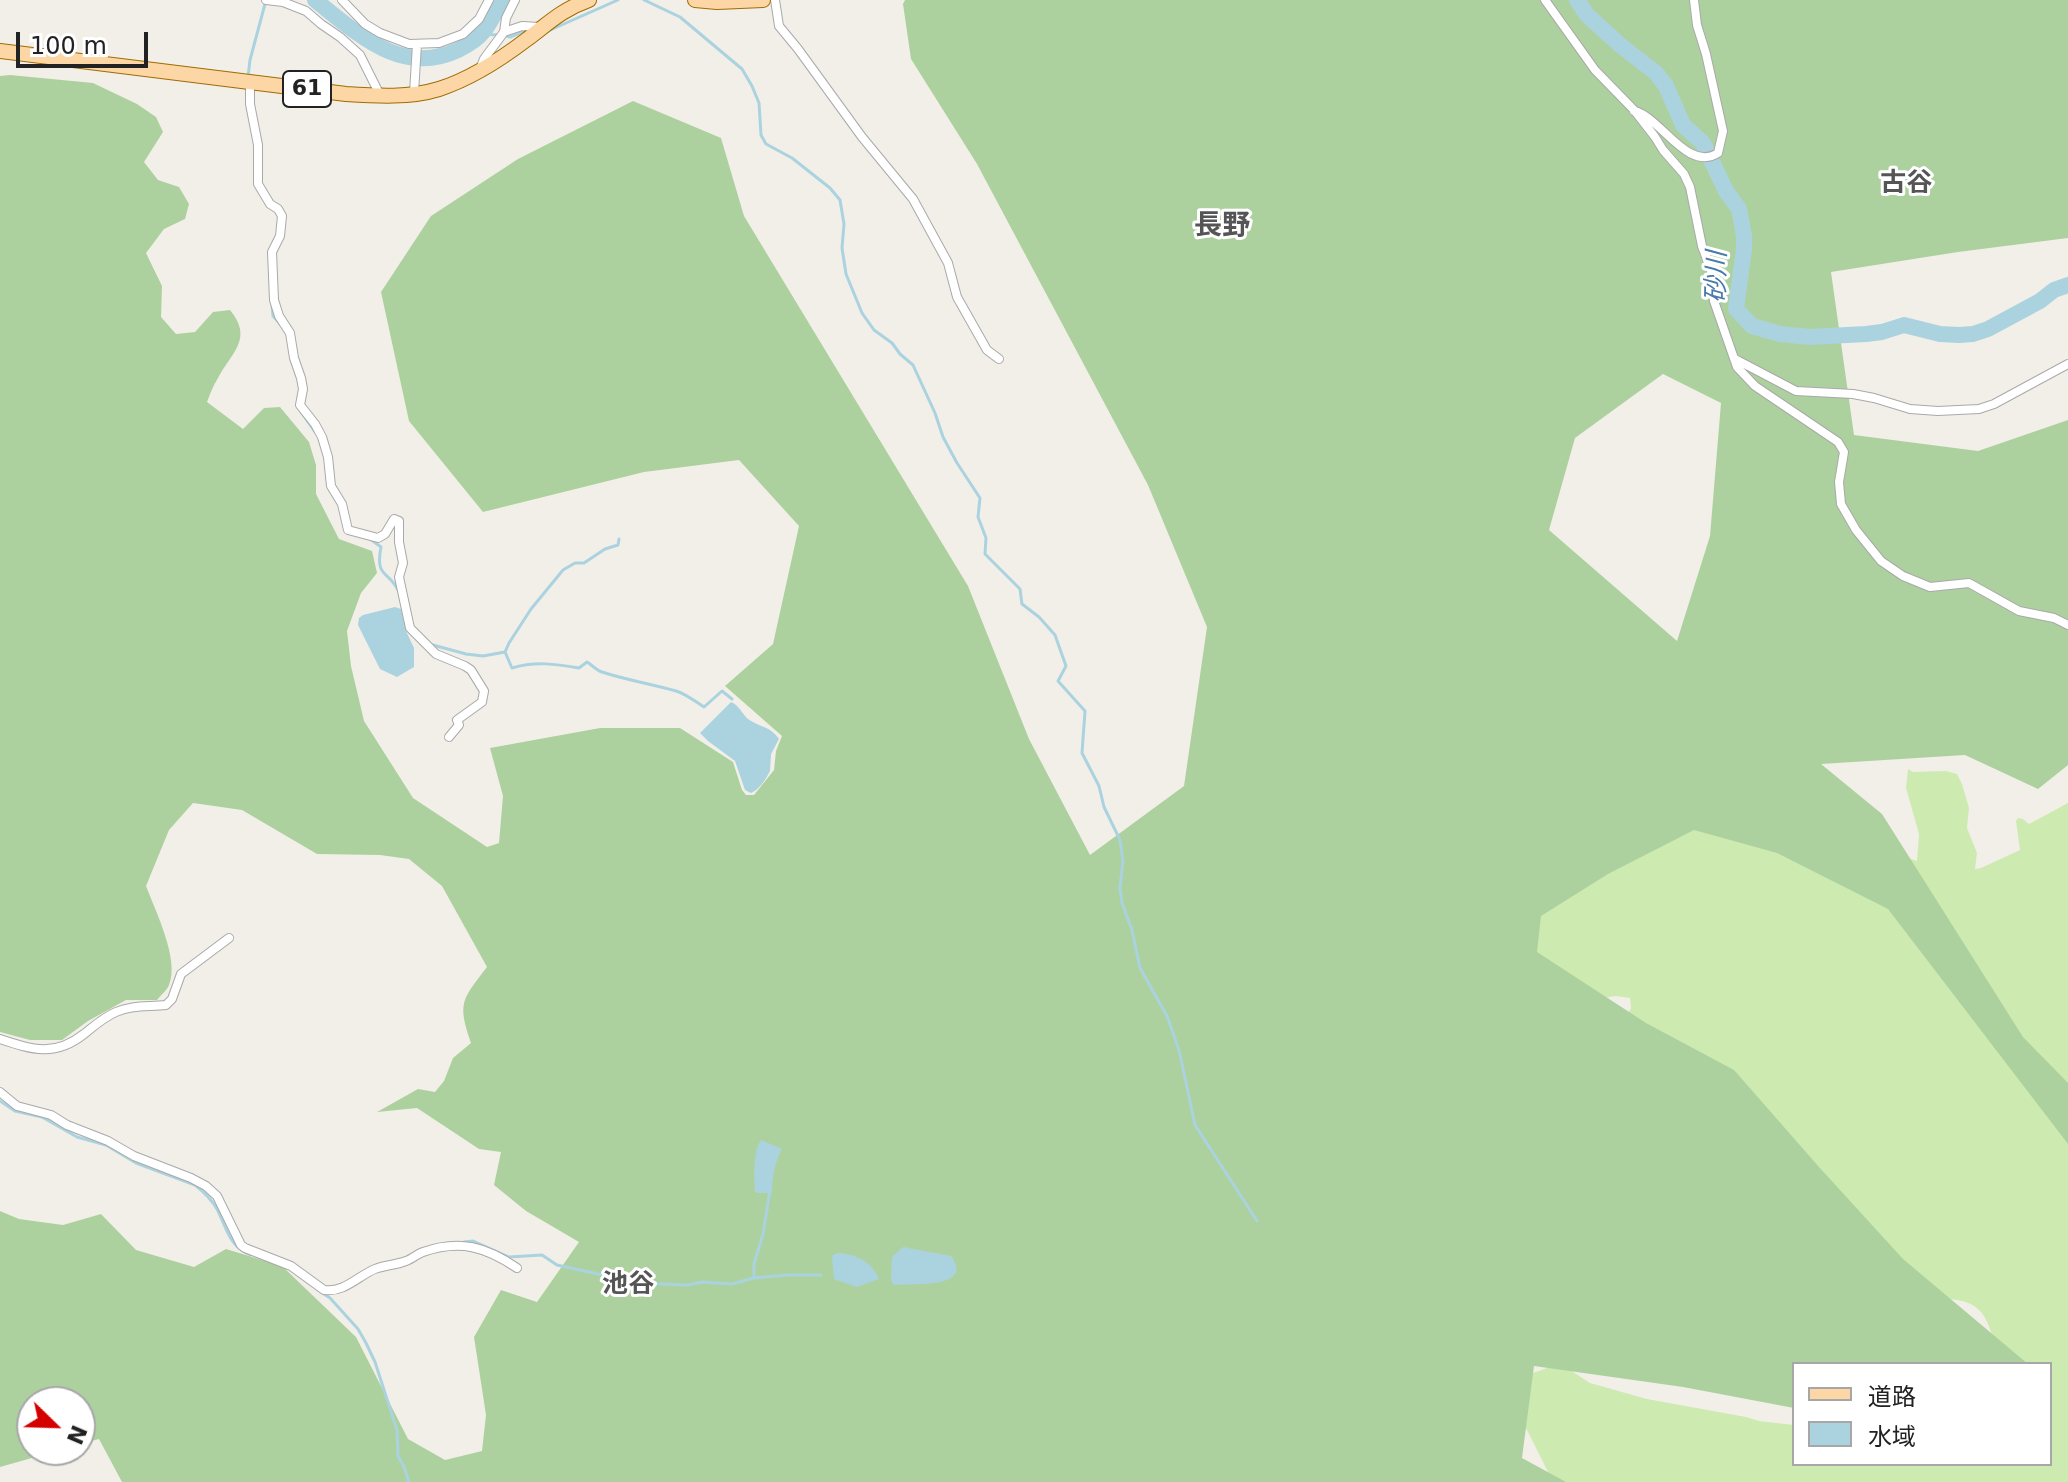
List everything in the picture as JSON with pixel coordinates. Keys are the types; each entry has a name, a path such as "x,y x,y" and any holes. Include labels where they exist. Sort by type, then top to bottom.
{"main road":[{"name":"61","path":"0,51 380,96 438,89 460,81 526,40 551,19 589,0"},
{"path":"695,0 763,0"}],"street":[{"path":"266,0 283,1 306,11 340,37 360,55 380,96"},
{"path":"342,0 365,24 409,44 439,43 463,34 479,19 489,0"},
{"path":"480,69 504,32 506,18 515,0"},
{"path":"775,0 779,26 913,199 948,263 957,297 987,350 999,359"},
{"path":"1545,0 1595,70 1634,110 1684,174 1711,270 1714,301 1737,367 1755,386 1838,442 1844,452 1839,482 1841,504 1856,530 1881,561 1903,576 1930,587 1969,583 2019,611 2054,618 2068,625"},
{"path":"1634,110 1643,113 1677,144 1700,157 1712,157 1718,153 1723,131 1697,25 1694,0"},
{"path":"504,32 522,26 541,28"},
{"path":"414,93 417,44"},
{"path":"250,82 250,104 258,145 258,184 282,216 280,236 272,252 274,300 279,316 290,333 303,389 300,405 322,437 331,486 342,504 348,530 378,538 385,534 394,519 399,521 403,563 399,577 410,628 436,654 471,670 484,691 482,702 457,720 459,725 449,737"},
{"path":"1734,359 1796,391 1853,394 1910,409 1938,411 1979,409 1994,404 2068,364"},
{"path":"0,1039 35,1049 62,1048 117,1011 138,1006 166,1005 172,999 181,974 229,938"},
{"path":"0,1092 17,1106 44,1112 134,1156 206,1186 217,1196 241,1245 291,1266 324,1290 336,1290 381,1267 437,1248 481,1248 517,1268"}],"green space":[{"path":"905,0 2068,0 2068,238 1831,272 1854,435 1978,451 2068,420 2068,765 2038,789 1965,755 1821,764 1882,814 2023,1037 2068,1083 2068,1144 1888,909 1777,853 1694,830 1608,874 1541,916 1537,952 1646,1023 1734,1070 1903,1259 2026,1362 1792,1362 1792,1408 1683,1387 1534,1366 1522,1458 1566,1482 122,1482 99,1439 96,1440 96,1386 16,1386 16,1462 0,1467 0,1211 19,1219 63,1225 101,1214 136,1250 194,1267 226,1249 282,1266 356,1337 408,1439 445,1460 482,1451 486,1415 474,1337 501,1290 537,1302 579,1242 526,1211 494,1185 501,1152 479,1149 417,1108 377,1112 418,1089 435,1092 444,1081 453,1058 471,1043 464,1018 464,1002 487,967 442,886 409,859 380,855 317,854 242,810 193,803 169,830 146,886 169,949 172,975 165,991 157,1000 126,1000 62,1040 30,1040 0,1032 0,76 93,83 137,104 156,117 163,132 144,162 158,180 179,187 189,204 185,219 164,229 146,253 162,286 161,317 176,334 195,332 213,312 230,310 237,320 240,329 238,346 207,402 243,429 264,408 280,407 309,442 316,465 316,494 339,539 372,551 377,573 361,593 347,631 351,666 364,721 413,798 487,847 499,843 503,796 490,748 600,728 680,728 733,762 742,790 746,795 754,795 774,770 776,751 782,736 725,686 773,644 799,526 739,460 644,472 483,512 409,421 381,292 431,216 518,159 633,101 721,138 744,216 968,586 1029,739 1090,855 1184,786 1207,627 1148,485 977,164 911,59","holes":["1663,374 1721,403 1710,536 1677,641 1549,530 1575,438"]},
{"path":"1908,769 1913,772 1946,771 1957,774 1969,808 1967,828 1977,853 1975,869 2020,850 2018,818 2029,824 2068,803 2068,1482 1553,1482 1521,1418 1530,1374 1553,1366 1567,1368 1590,1383 1647,1399 1792,1425 1792,1466 2052,1466 2052,1362 2007,1362 1981,1312 1962,1301 1945,1299 1622,1023 1631,1008 1630,998 1615,996 1594,1000 1499,939 1645,799 1887,851 1917,861 1919,834 1906,788"}],"water":[{"path":"395,607 401,609 414,648 414,667 397,677 380,669 358,625 363,615"},
{"path":"731,702 748,719 779,739 771,754 770,771 751,793 745,790 735,761 700,733"},
{"path":"761,1140 782,1149 774,1170 771,1193 755,1191 755,1157"},
{"path":"903,1247 951,1256 956,1267 955,1275 948,1280 925,1284 894,1285 891,1280 892,1257"},
{"path":"840,1253 864,1261 873,1268 879,1279 857,1287 834,1279 832,1257"}],"waterway":[{"name":"砂川","path":"315,0 381,48 418,58 437,57 471,42 481,35 502,0"},
{"path":"548,31 618,0"},
{"path":"644,0 680,17 742,69 759,103 761,135 766,144 792,158 830,188 840,200 846,274 862,313 874,330 913,365 943,437 980,498 978,517 986,538 985,554 1020,589 1022,604 1055,635 1066,666 1058,681 1085,711 1082,753 1120,840 1122,903 1132,930 1140,968 1167,1016 1179,1050 1195,1125 1257,1221"},
{"name":"砂川","path":"1577,0 1587,15 1656,73 1666,86 1683,125 1703,143 1726,191 1739,209 1744,249 1736,309 1752,326 1780,334 1810,337 1882,332 1904,325 1940,334 1973,334 1988,329 2068,285"},
{"path":"248,77 265,4"},
{"path":"505,36 528,30"},
{"path":"482,34 497,35"},
{"path":"272,305 273,316 282,326"},
{"path":"301,412 315,432"},
{"path":"370,539 381,547 381,569 398,590"},
{"path":"505,652 531,609 563,570 618,545 619,539"},
{"path":"433,645 483,656 505,652 512,668 537,664 579,668 587,662 602,672 680,692 704,707 722,691 732,699"},
{"path":"0,1101 15,1111 42,1117 77,1137 106,1145 136,1163 195,1185 215,1206 233,1242 251,1255"},
{"path":"754,1277 770,1190"},
{"path":"464,1242 473,1241 509,1257 542,1255 557,1265 639,1283 732,1284 754,1278 821,1275"},
{"path":"321,1292 358,1329 375,1362 397,1430 398,1456 409,1482"}],"district":[{"name":"古谷","path":"1906,184"},
{"name":"長野","path":"1222,227"},
{"name":"池谷","path":"628,1285"}]}
